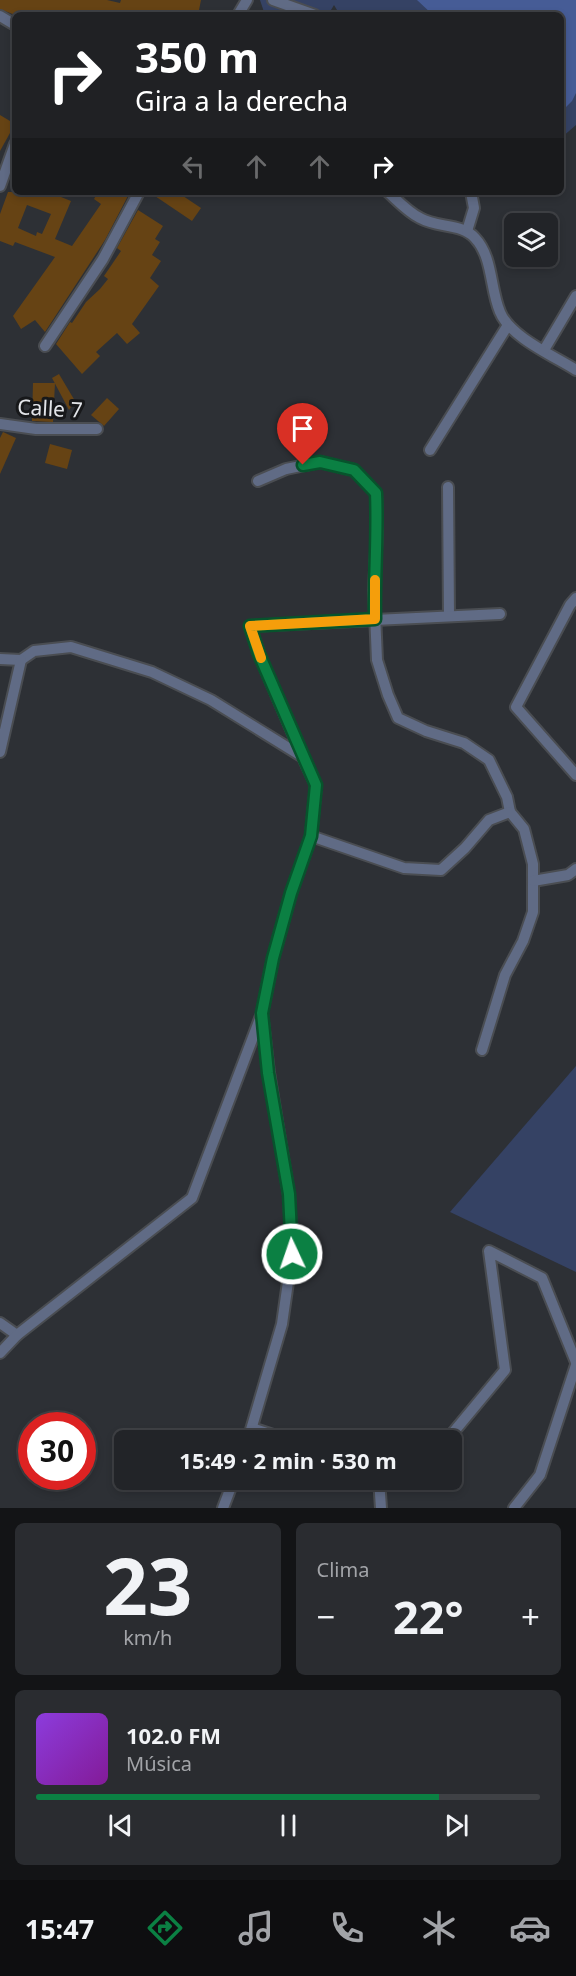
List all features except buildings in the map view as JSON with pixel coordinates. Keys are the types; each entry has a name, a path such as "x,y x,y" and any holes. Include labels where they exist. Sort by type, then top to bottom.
{"street":[{"path":"273,0 288,10"},
{"path":"0,186 12,152"},
{"path":"45,346 103,259 137,195"},
{"path":"392,195 420,219 467,231 475,238 484,250 500,312 508,325 576,369"},
{"path":"467,231 474,208 472,195"},
{"path":"544,350 576,296"},
{"path":"429,450 508,325"},
{"name":"Calle 7","path":"0,424 36,429 97,429"},
{"path":"258,481 286,469 320,462 354,470 376,493 374,590 377,660 398,718 426,731 464,743 489,760 507,797 510,812 524,829 533,864 533,912 523,941 505,975 482,1050"},
{"path":"448,487 449,616"},
{"path":"576,598 570,604 516,706 576,775"},
{"path":"0,1353 16,1335 192,1198 262,1013 276,947 291,893 311,836 316,785 259,654 250,626 500,614"},
{"path":"0,658 21,660 34,651 71,647 152,672 211,700 303,757"},
{"path":"0,753 21,660"},
{"path":"311,836 404,868 441,870 465,848 489,820 510,812"},
{"path":"533,881 568,875 576,869"},
{"path":"258,1430 252,1428 282,1324 292,1254 289,1194 268,1073 262,1013"},
{"path":"455,1430 505,1370 489,1251 542,1278 576,1364 540,1475 514,1508"},
{"path":"0,1323 16,1335"},
{"path":"223,1508 230,1490"},
{"path":"380,1490 381,1508"}],"shaded area":[{"path":"260,0 576,0 576,125 564,135 564,12 338,12 334,5 330,12 264,12"},
{"path":"417,0 576,0 576,93 572,101 564,109 564,12 430,12"},
{"path":"576,1066 576,1272 450,1212"}],"slow traffic":[{"path":"261,658 250,626 375,619 375,580"}],"route":[{"path":"292,1254 289,1194 268,1073 262,1013 273,958 291,893 311,836 316,785 259,654 250,626 375,619 377,531 376,493 354,470 320,462 303,465"}]}
